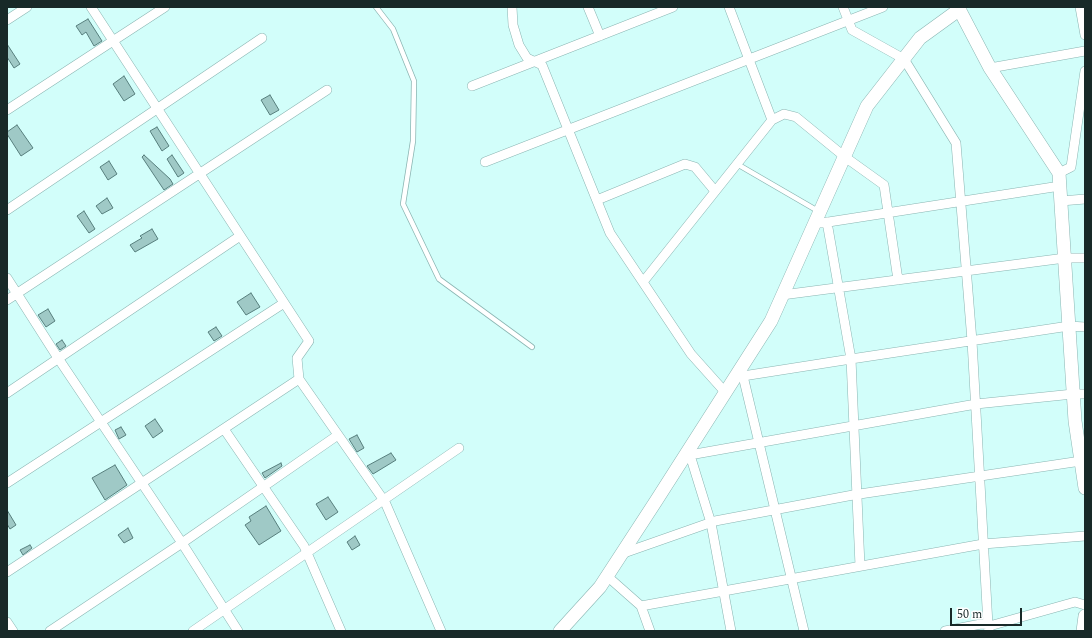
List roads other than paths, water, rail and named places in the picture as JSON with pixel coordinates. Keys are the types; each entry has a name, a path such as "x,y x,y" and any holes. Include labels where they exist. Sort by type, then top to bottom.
{"street":[{"path":"7,20 27,7"},
{"path":"91,7 309,341 297,358 299,379 384,500 441,631"},
{"path":"7,110 165,7"},
{"path":"512,7 513,25 519,45 527,58 542,65 610,233 691,354 725,392"},
{"path":"588,7 600,36"},
{"path":"472,86 673,7"},
{"path":"729,7 772,120"},
{"path":"843,7 852,30 904,59 956,142 972,341 988,628"},
{"path":"485,162 883,7"},
{"path":"1080,7 1085,35"},
{"path":"560,631 600,587 687,456 725,392 739,376 771,321 782,295 820,219 845,157 868,106 920,38 960,8 990,68 1060,180 1069,326 1079,394 1075,421 1085,488"},
{"path":"7,210 262,38"},
{"path":"990,68 1085,51"},
{"path":"820,219 888,213 961,201 1060,180 1071,167 1081,122 1085,71"},
{"path":"7,300 327,90"},
{"path":"643,282 772,120 784,114 796,117 845,157 884,185 898,280"},
{"path":"597,200 685,164 694,166 715,191"},
{"path":"1061,201 1085,200"},
{"path":"820,219 838,288 851,359 860,566"},
{"path":"7,393 240,236"},
{"path":"782,295 1065,258 1085,258"},
{"path":"7,278 58,358 182,543 238,631"},
{"path":"7,483 284,303"},
{"path":"739,376 1069,326 1085,327"},
{"path":"739,376 759,443 804,631"},
{"path":"7,572 299,379"},
{"path":"687,456 976,404 1079,394"},
{"path":"224,429 304,546 341,631"},
{"path":"50,631 182,543 338,435"},
{"path":"193,631 459,448"},
{"path":"687,456 711,522 731,631"},
{"path":"621,554 711,522 857,494 980,476 1083,470"},
{"path":"641,606 983,544 1085,536"},
{"path":"607,576 641,606 650,631"},
{"path":"988,628 993,625 1075,602 1085,605"},
{"path":"1083,631 1085,616"},
{"path":"7,622 13,631"},
{"path":"945,631 981,624 988,628"}],"lane":[{"path":"376,7 393,28 414,81 413,141 403,204 439,279 532,347"},
{"path":"737,164 820,219"}]}
